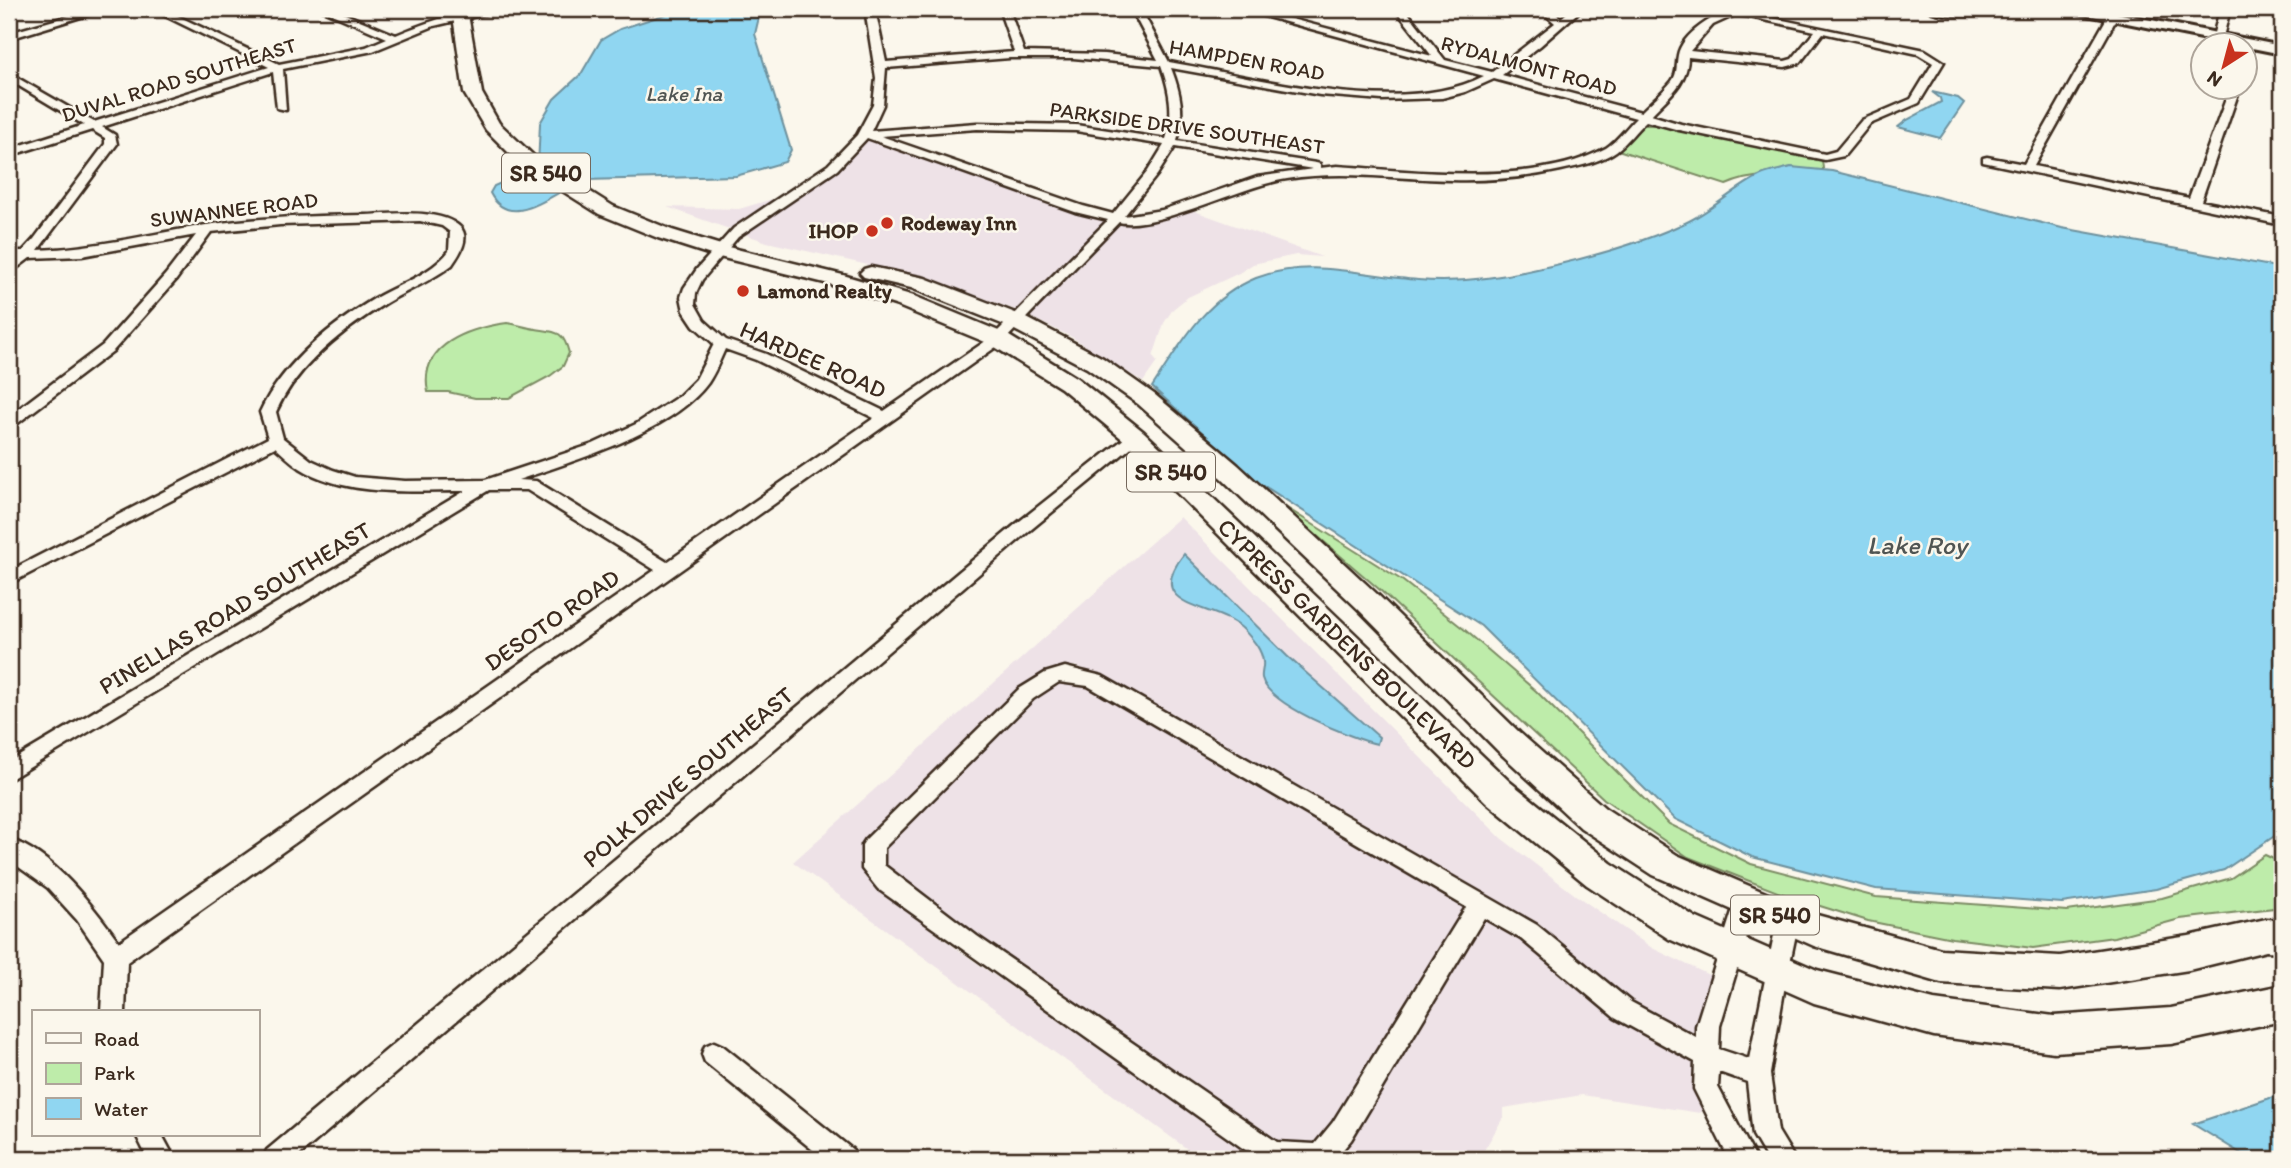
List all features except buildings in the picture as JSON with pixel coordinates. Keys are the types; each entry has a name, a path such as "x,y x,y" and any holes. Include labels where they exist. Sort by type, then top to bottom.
{"main road":[{"path":"481,10 487,77"},
{"name":"CYPRESS GARDENS BOULEVARD","path":"461,13 468,74 473,93 502,124 507,143 528,161 615,206 723,245 1006,330 1095,363 1146,399 1229,471 1367,602 1509,743 1593,818 1665,865 1787,920 1941,966 2060,973 2189,953 2266,935 2282,936"},
{"name":"CYPRESS GARDENS BOULEVARD","path":"1006,330 1135,437 1497,792 1599,874 1682,928 1814,986 1934,1018 2054,1034 2171,1026 2282,1003"},
{"path":"1135,437 1157,433 1183,442 1229,471"}],"street":[{"path":"9,36 103,9"},
{"path":"156,9 278,67 282,108"},
{"path":"325,9 395,38"},
{"name":"DUVAL ROAD SOUTHEAST","path":"9,153 278,67 369,49 461,13 501,9"},
{"path":"486,485 599,447 641,427 695,389 705,376 721,343 699,324 689,305 688,296 700,274 723,245 769,208 827,174 865,134 878,105 883,65 870,9"},
{"path":"1004,9 1019,53"},
{"path":"1136,9 1166,64 1177,114 1173,143"},
{"name":"RYDALMONT ROAD","path":"1243,9 1264,12 1643,117 1825,158 1836,157 1866,122 1915,101 1939,62 1921,52 1821,30"},
{"path":"1400,9 1442,62"},
{"path":"1544,9 1560,22"},
{"name":"HAMPDEN ROAD","path":"883,65 1019,53 1083,55 1166,64 1292,89 1381,97 1424,97 1453,93 1494,76 1577,9"},
{"path":"1934,9 1993,9"},
{"path":"2077,9 2193,32"},
{"path":"2219,32 2225,9"},
{"path":"865,134 1115,219 1128,221 1154,216 1261,180 1337,170 1439,177 1532,173 1579,163 1608,152 1678,81 1683,69 1683,53 1718,15 1727,12 1745,13 1821,30 1796,61 1785,64 1683,53"},
{"path":"2027,169 2113,16"},
{"path":"2260,49 2282,50"},
{"path":"9,270 28,254 111,144 111,137 94,126 12,82"},
{"path":"2194,202 2230,102"},
{"name":"PARKSIDE DRIVE SOUTHEAST","path":"865,134 1017,125 1076,128 1337,170"},
{"name":"DESOTO ROAD","path":"116,957 666,569 886,418 1006,330 1097,241 1173,143"},
{"path":"1987,160 2282,220"},
{"name":"SUWANNEE ROAD","path":"9,255 82,252 207,229 294,220 420,218 446,223 456,230 458,237 455,251 441,267 360,314 290,375 276,392 268,412 276,440"},
{"path":"9,423 108,348 171,277 207,229"},
{"name":"HARDEE ROAD","path":"721,343 761,356 886,418"},
{"name":"POLK DRIVE SOUTHEAST","path":"276,1159 1022,528 1135,437"},
{"path":"9,578 276,440 304,464 355,482 405,486 530,485 666,569"},
{"name":"PINELLAS ROAD SOUTHEAST","path":"9,772 486,485"},
{"path":"1480,904 1342,1131 1321,1157 1296,1158 1272,1154 928,913 873,869 873,845 1026,694 1055,675 1071,673 1095,681 1529,932 1623,1010 1707,1056 1758,1074"},
{"path":"9,848 56,881 85,913 116,957 113,1010"},
{"path":"1743,1159 1706,1089 1708,1026 1746,902"},
{"path":"1782,1159 1766,1135 1758,1074 1787,920"},
{"path":"714,1054 844,1159"},
{"path":"149,1136 162,1159"}],"shaded area":[{"path":"867,138 1107,221 1018,311 938,281 767,242 741,233 832,175"},
{"path":"783,196 732,230 667,207 739,209"},
{"path":"1186,208 1322,257 1296,255 1253,264 1188,297 1173,309 1164,323 1153,357 1157,362 1143,382 1070,336 1028,316 1118,223 1146,221"},
{"path":"1180,517 1501,838 1574,894 1652,948 1711,976 1697,1021 1696,1037 1629,1001 1566,947 1534,924 1101,675 1075,666 1049,669 1020,688 866,840 862,848 864,876 878,890 961,952 1256,1159 1201,1159 793,862","holes":["1204,571 1213,585 1287,656 1379,737 1337,731 1271,693 1262,678 1263,660 1255,642 1237,623 1186,603"]},
{"path":"1068,680 1089,687 1465,907 1332,1123 1315,1144 1297,1145 1277,1141 977,934 884,863 884,846 1032,698 1058,682"},
{"path":"1485,918 1553,962 1584,993 1617,1019 1695,1062 1694,1086 1703,1108 1700,1113 1582,1095 1504,1108 1504,1116 1479,1159 1336,1159 1353,1138"}],"green space":[{"path":"1644,125 1655,125 1822,160 1824,177 1762,176 1726,185 1618,150"},
{"path":"507,323 554,332 561,336 569,353 563,366 509,398 475,398 448,392 428,392 427,375 439,350 463,334"},
{"path":"1279,503 1403,581 1465,630 1536,691 1669,824 1751,864 1876,897 2067,911 2162,898 2231,878 2265,855 2282,863 2282,907 2180,919 2114,937 2033,948 1952,938 1868,921 1788,896 1688,857 1604,799 1380,590"}],"water":[{"name":"Lake Ina","path":"676,11 754,12 759,17 755,34 791,150 785,162 736,176 586,180 523,209 510,210 499,205 490,193 494,186 538,167 540,123 554,99 581,74 601,40 620,29"},
{"path":"1932,92 1958,98 1964,103 1940,138 1898,127 1941,102"},
{"name":"Lake Roy","path":"1791,167 1832,171 2062,228 2282,268 2282,831 2224,870 2156,889 2062,903 1876,889 1752,857 1675,819 1481,626 1255,480 1152,387 1184,339 1208,310 1238,287 1256,278 1276,272 1317,268 1446,281 1528,271 1608,252 1647,239 1695,218 1761,175"},
{"path":"1184,554 1287,656 1379,737 1377,744 1312,719 1279,699 1262,678 1261,653 1244,630 1232,621 1187,603 1177,596 1171,586 1173,572"},
{"path":"2282,1094 2282,1159 2250,1159 2193,1124"}],"place":[{"name":"Rodeway Inn","path":"887,223"},
{"name":"IHOP","path":"872,231"},
{"name":"Lamond Realty","path":"743,291"}]}
